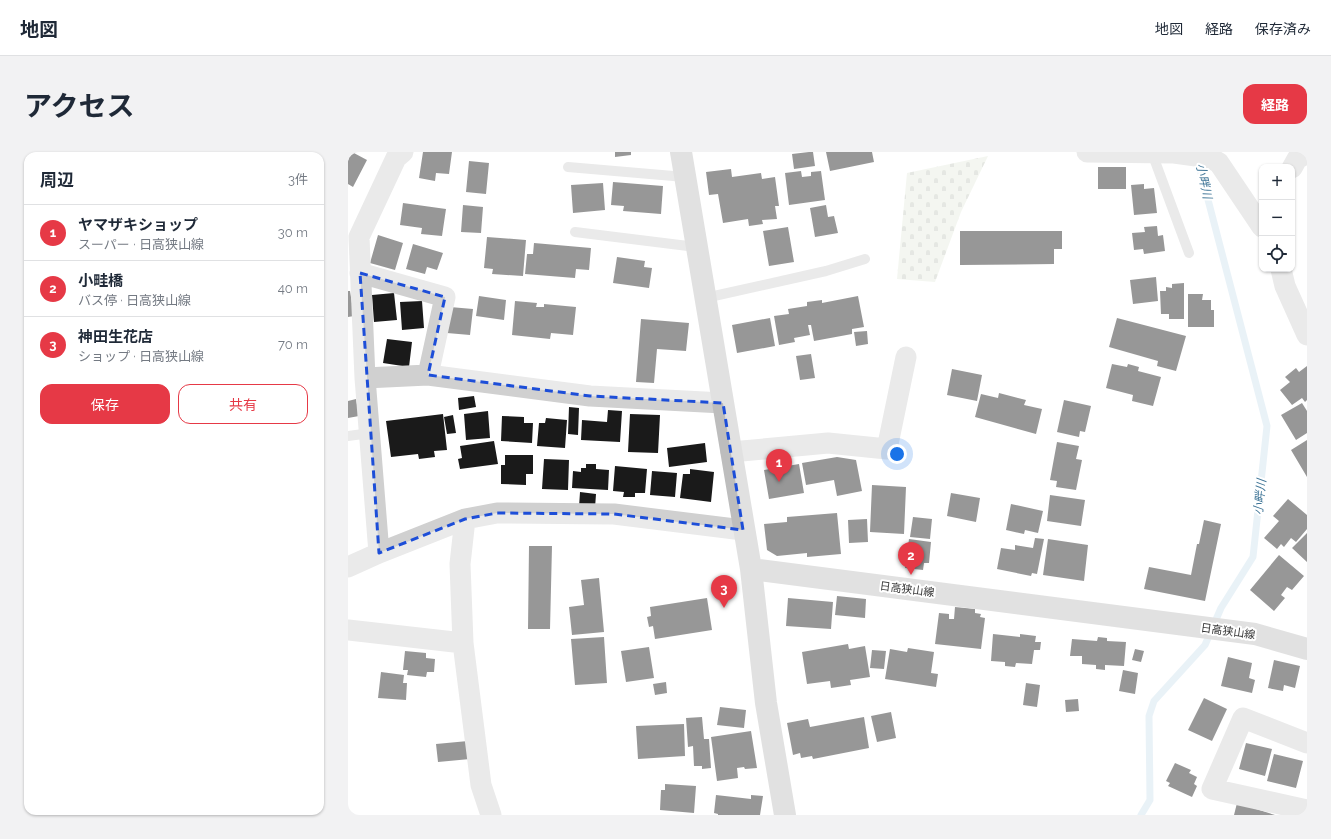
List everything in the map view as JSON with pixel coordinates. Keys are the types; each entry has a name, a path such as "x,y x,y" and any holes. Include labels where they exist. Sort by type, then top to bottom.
{"main road":[{"path":"681,152 743,530 751,569 766,703 785,815"},
{"name":"日高狭山線","path":"751,569 1255,634 1307,648"}],"street":[{"path":"1087,152 1174,153 1211,158 1220,163 1259,221"},
{"path":"1294,164 1297,159 1307,153"},
{"path":"379,553 365,378 360,273 354,244 395,154"},
{"path":"1282,272 1285,286 1307,335"},
{"path":"360,273 445,298 428,375"},
{"path":"731,452 828,443 887,449 906,358"},
{"path":"365,378 428,375 590,396 723,403"},
{"path":"348,567 465,519 497,513 614,514 743,530"},
{"path":"465,519 460,564 463,643 481,785 491,815"},
{"path":"348,630 463,643"},
{"path":"1307,743 1243,718 1212,789 1307,810"}],"lane":[{"path":"1152,153 1189,253"},
{"path":"568,167 685,177"},
{"path":"575,232 696,246"},
{"path":"705,298 826,271 865,259"},
{"path":"348,436 370,433"}],"highlighted area":[{"path":"360,273 445,297 428,375 590,396 723,403 743,530 614,514 497,513 465,519 379,553"}],"green space":[{"path":"988,156 961,212 935,282 897,279 907,173"}],"building":[{"path":"348,152 352,152 367,160 353,187 348,184"},
{"path":"423,152 452,152 449,174 436,173 435,181 419,178"},
{"path":"615,152 631,152 631,155 615,157"},
{"path":"813,152 815,166 794,169 792,154"},
{"path":"826,152 872,152 874,162 830,171"},
{"path":"469,161 489,163 486,194 466,192"},
{"path":"1098,167 1126,167 1126,189 1098,189"},
{"path":"731,169 732,177 761,173 762,179 775,177 779,206 775,206 777,219 762,220 763,224 749,226 748,219 723,223 718,194 709,195 706,172"},
{"path":"801,171 802,177 811,176 811,172 821,171 825,200 789,205 785,173"},
{"path":"613,182 663,186 661,214 623,211 624,206 611,205"},
{"path":"603,183 605,210 573,213 571,185"},
{"path":"1144,184 1144,189 1154,188 1157,213 1134,215 1131,185"},
{"path":"403,203 446,209 442,236 421,234 422,228 400,225"},
{"path":"463,205 483,207 481,233 461,232"},
{"path":"826,205 828,217 834,216 838,233 815,237 810,208"},
{"path":"1157,226 1158,236 1163,235 1165,251 1144,254 1143,249 1134,250 1132,233 1145,232 1144,227"},
{"path":"788,227 794,262 769,266 763,231"},
{"path":"960,231 1062,231 1062,249 1054,249 1054,264 960,265"},
{"path":"378,235 403,243 395,270 370,263"},
{"path":"487,237 526,240 523,276 492,274 493,269 484,268"},
{"path":"534,243 591,248 589,270 576,269 575,278 525,274 527,254 533,254"},
{"path":"413,244 443,253 437,270 427,267 425,274 406,269"},
{"path":"617,257 645,261 644,267 652,268 649,288 613,283"},
{"path":"1156,277 1158,301 1133,304 1130,280"},
{"path":"1184,283 1184,319 1169,319 1169,314 1161,314 1160,291 1166,291 1166,287 1172,288 1172,284"},
{"path":"348,291 350,291 354,316 348,317"},
{"path":"394,293 397,320 374,322 372,295"},
{"path":"1188,294 1203,294 1202,300 1211,300 1211,310 1214,310 1214,327 1188,327"},
{"path":"479,296 506,300 504,320 476,316"},
{"path":"858,296 864,327 852,329 852,334 814,341 811,325 808,325 810,335 794,338 795,342 779,345 774,316 789,314 788,309 807,306 807,302 822,300 822,303"},
{"path":"422,301 424,328 402,330 400,302"},
{"path":"515,301 537,303 536,307 544,307 544,304 576,307 573,335 551,333 550,339 512,335"},
{"path":"450,307 473,309 470,335 447,333"},
{"path":"770,318 775,346 737,353 732,325"},
{"path":"1117,318 1186,336 1176,371 1157,366 1158,361 1109,347"},
{"path":"641,319 689,323 686,351 657,349 654,383 636,382"},
{"path":"867,331 868,344 856,346 854,332"},
{"path":"387,339 412,342 409,367 383,363"},
{"path":"811,354 815,378 800,380 796,356"},
{"path":"1112,364 1127,367 1128,364 1139,367 1138,371 1161,377 1153,406 1132,401 1133,395 1106,388"},
{"path":"1307,366 1307,400 1305,402 1302,398 1292,405 1280,390 1290,382 1285,377 1296,368 1299,372"},
{"path":"952,369 982,375 977,401 947,395"},
{"path":"999,393 1026,400 1024,405 1042,409 1036,434 975,417 981,394 998,398"},
{"path":"474,396 476,407 459,410 458,398"},
{"path":"356,399 359,416 348,418 348,401"},
{"path":"1064,400 1091,406 1085,432 1080,431 1079,437 1057,432"},
{"path":"1302,403 1307,411 1307,433 1296,440 1281,415"},
{"path":"569,407 579,408 578,435 568,434"},
{"path":"608,410 622,411 620,442 581,440 582,420 607,422"},
{"path":"488,411 490,438 466,440 464,414"},
{"path":"443,414 447,450 434,451 435,457 419,459 418,454 391,457 386,421"},
{"path":"630,414 660,415 658,453 628,452"},
{"path":"453,415 456,433 447,434 444,417"},
{"path":"502,416 524,417 524,423 533,423 532,443 501,441"},
{"path":"546,418 567,420 565,448 537,446 539,423 545,423"},
{"path":"1307,440 1307,477 1291,450"},
{"path":"494,441 498,464 460,469 458,459 462,458 460,446"},
{"path":"1057,442 1079,446 1076,459 1082,460 1076,490 1056,487 1057,481 1050,480"},
{"path":"705,443 707,462 669,467 667,448"},
{"path":"505,455 533,455 533,474 526,474 526,485 501,484 501,465 505,465"},
{"path":"837,457 856,460 862,491 837,496 834,480 806,485 802,463"},
{"path":"544,459 569,460 568,490 542,489"},
{"path":"586,464 596,464 596,469 609,470 608,490 572,488 573,471 581,472 581,468 586,468"},
{"path":"799,464 804,493 769,499 764,470"},
{"path":"615,466 647,469 645,493 635,493 635,497 623,497 624,492 613,491"},
{"path":"690,469 714,472 711,502 680,498 683,474 690,474"},
{"path":"652,471 677,473 675,497 650,495"},
{"path":"872,485 906,487 904,534 870,532"},
{"path":"580,492 596,494 595,508 579,507"},
{"path":"951,493 980,498 976,522 947,516"},
{"path":"1050,495 1085,500 1081,526 1047,521"},
{"path":"1288,499 1307,515 1307,529 1296,542 1291,538 1284,547 1281,544 1277,549 1264,538 1279,521 1273,516"},
{"path":"1011,504 1043,511 1038,533 1025,530 1024,534 1006,530"},
{"path":"837,513 841,554 807,557 807,553 777,556 767,550 764,524 787,522 787,517"},
{"path":"913,517 932,519 930,539 910,537"},
{"path":"867,519 868,542 849,543 848,520"},
{"path":"1204,520 1221,524 1205,601 1144,589 1149,567 1191,575 1197,544 1199,544"},
{"path":"1307,533 1307,562 1292,548"},
{"path":"1035,538 1044,539 1037,574 1032,573 1031,576 997,569 1001,548 1015,550 1015,545 1033,548"},
{"path":"909,539 931,542 929,563 924,563 923,570 905,568"},
{"path":"1048,539 1088,545 1084,581 1043,575"},
{"path":"529,546 552,546 550,629 528,629"},
{"path":"1279,555 1304,576 1292,590 1287,587 1281,595 1285,598 1274,611 1250,590"},
{"path":"599,578 604,632 572,635 569,607 584,605 581,580"},
{"path":"837,596 866,599 865,618 835,615"},
{"path":"707,598 712,630 655,639 653,626 649,627 647,617 651,616 650,607"},
{"path":"788,598 833,602 831,629 786,626"},
{"path":"955,607 975,609 975,613 981,614 980,617 985,618 981,649 935,644 939,613 949,614 949,619 954,619"},
{"path":"993,634 1020,637 1020,634 1036,636 1035,642 1041,642 1040,650 1034,650 1032,664 1016,663 1015,667 1005,666 1005,662 991,661"},
{"path":"604,637 607,683 575,685 571,639"},
{"path":"1098,637 1107,638 1107,641 1126,642 1124,666 1105,665 1105,670 1096,669 1096,665 1082,664 1082,656 1070,656 1072,639 1097,641"},
{"path":"848,644 849,649 865,646 870,677 850,680 851,685 831,688 830,681 807,684 802,652"},
{"path":"649,647 654,678 626,682 621,651"},
{"path":"908,648 934,652 931,673 938,674 936,687 885,679 890,649 907,652"},
{"path":"1135,649 1144,651 1141,662 1132,660"},
{"path":"872,650 886,651 884,669 870,668"},
{"path":"405,651 426,653 426,658 435,659 434,672 427,672 426,677 407,675 408,670 403,670"},
{"path":"1228,657 1252,663 1249,678 1255,680 1252,693 1221,686"},
{"path":"1274,660 1300,666 1295,688 1284,685 1283,691 1268,688"},
{"path":"1123,670 1138,673 1135,694 1119,691"},
{"path":"381,672 404,675 403,683 407,683 406,700 378,698"},
{"path":"666,682 667,693 655,695 653,684"},
{"path":"1026,683 1040,685 1037,707 1023,705"},
{"path":"1204,698 1227,709 1212,741 1188,730"},
{"path":"1078,699 1079,711 1066,712 1065,700"},
{"path":"720,707 746,710 744,728 717,725"},
{"path":"891,712 896,738 877,742 871,716"},
{"path":"702,717 704,739 709,739 711,768 702,769 702,766 694,766 693,746 688,747 686,718"},
{"path":"864,717 869,748 813,759 812,756 801,758 800,753 793,755 787,723 808,719 810,727"},
{"path":"684,724 685,756 638,759 636,726"},
{"path":"751,731 757,768 737,768 738,778 717,781 711,737"},
{"path":"468,741 470,759 438,762 436,744"},
{"path":"1246,743 1272,749 1265,776 1239,769"},
{"path":"1274,754 1303,761 1296,788 1267,781"},
{"path":"1175,763 1191,770 1189,773 1197,777 1194,784 1197,786 1192,797 1168,786 1170,783 1166,781"},
{"path":"665,784 696,786 694,813 660,810 661,790 665,790"},
{"path":"716,795 751,799 751,795 763,796 760,815 718,815 714,813"},
{"path":"1237,803 1275,815 1234,815"}],"waterway":[{"name":"小畔川","path":"1141,815 1150,800 1149,716 1154,701 1205,645 1221,608 1253,557 1267,426 1200,169 1199,158"}],"place":[{"name":"ヤマザキショップ","path":"779,482"},
{"name":"小畦橋","path":"911,575"},
{"name":"神田生花店","path":"724,608"}]}
